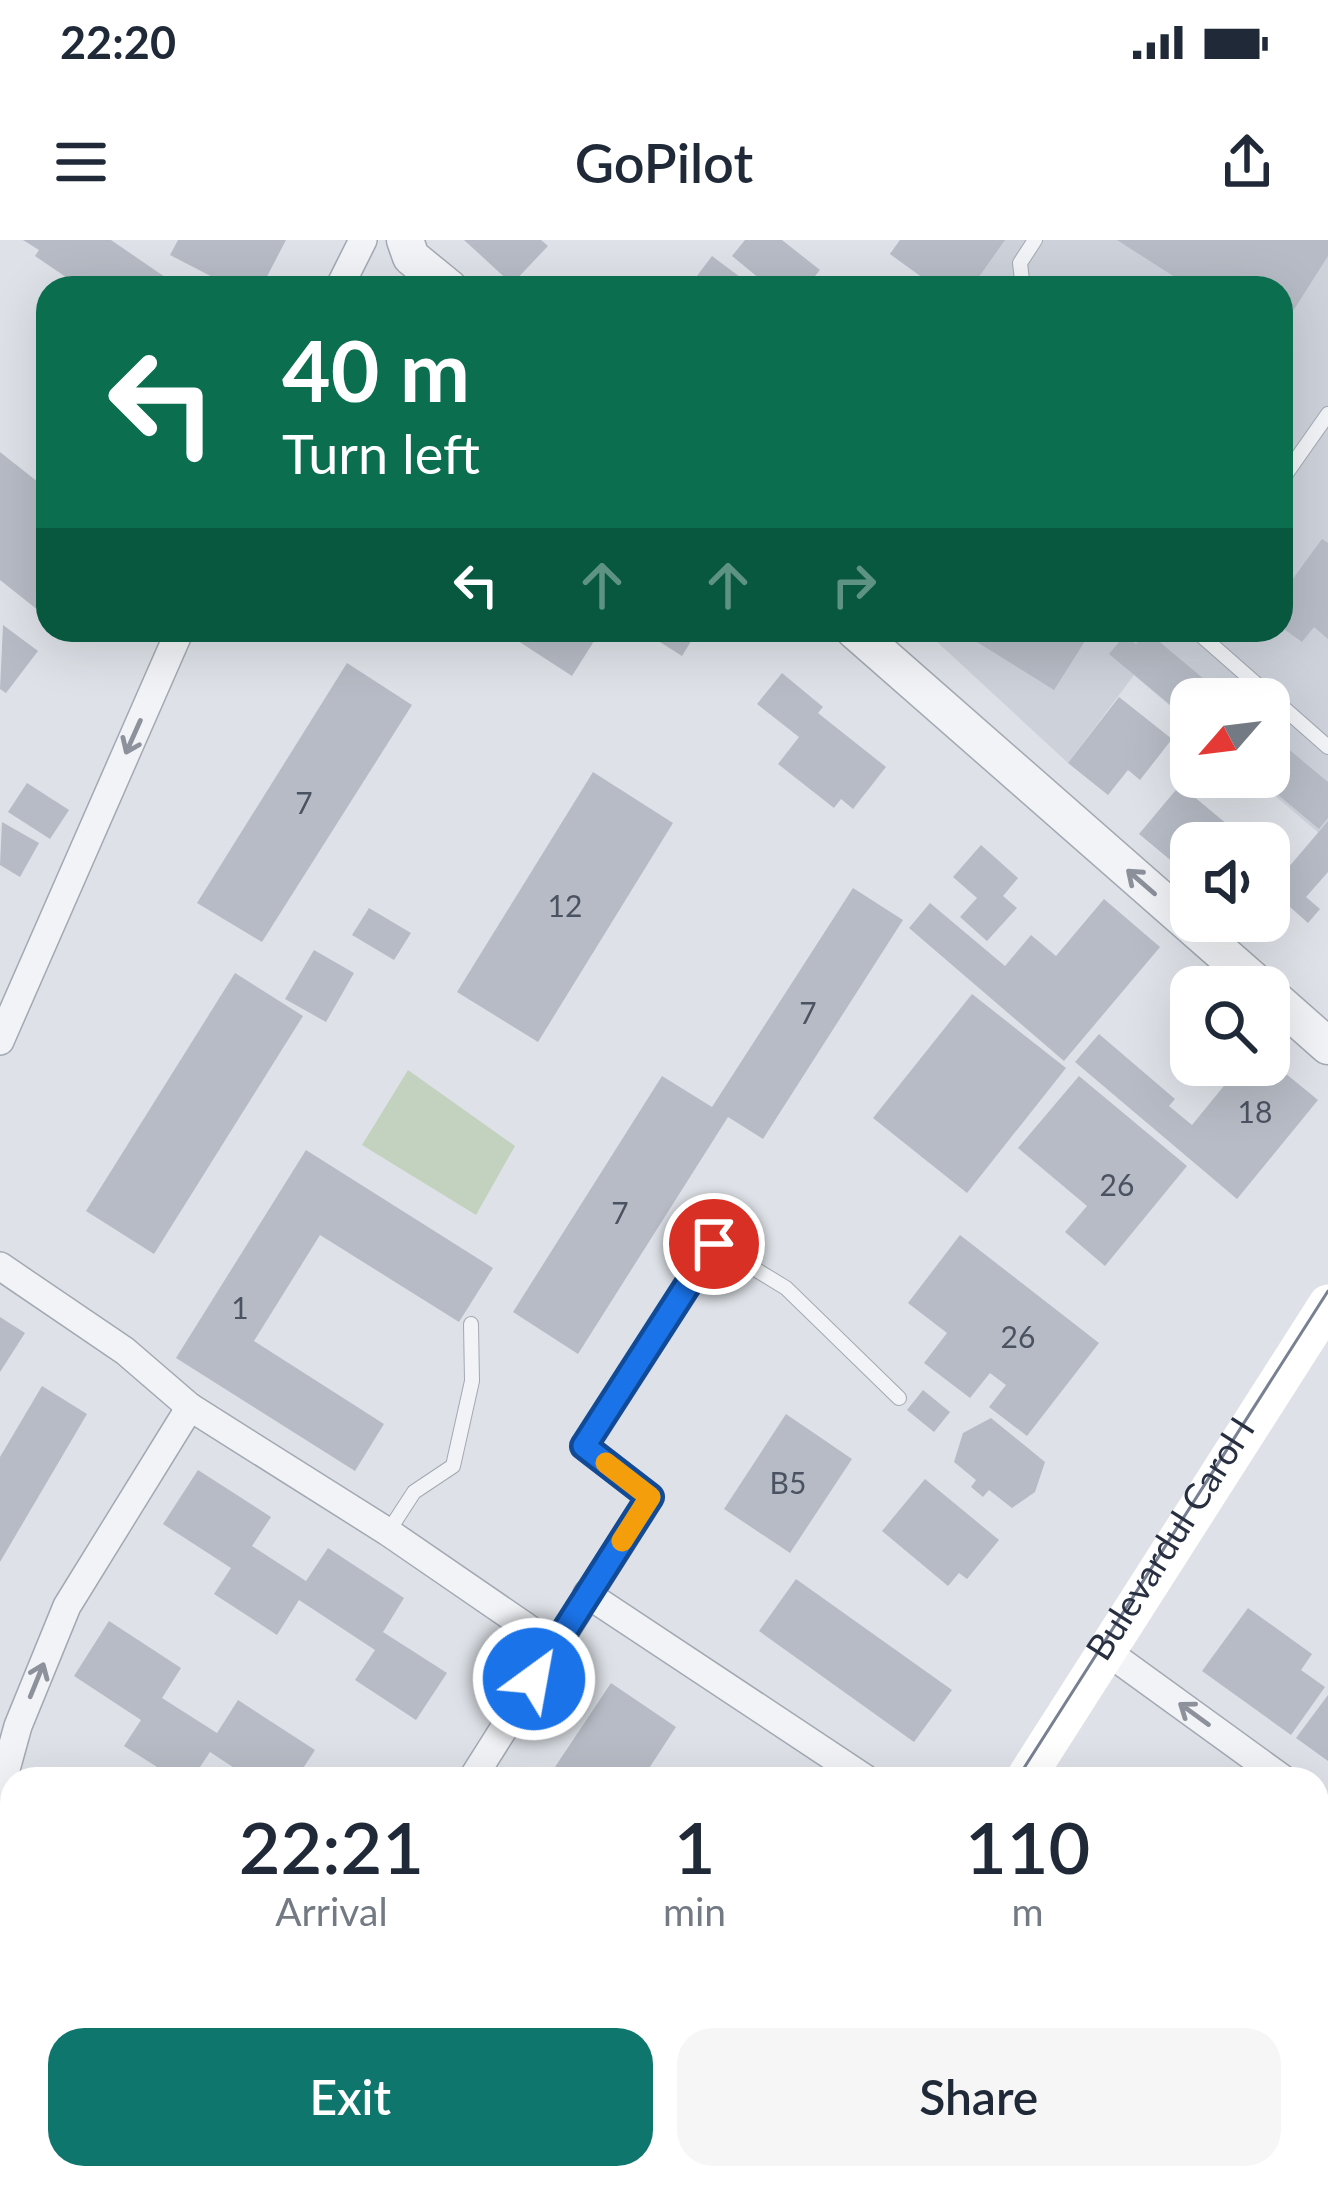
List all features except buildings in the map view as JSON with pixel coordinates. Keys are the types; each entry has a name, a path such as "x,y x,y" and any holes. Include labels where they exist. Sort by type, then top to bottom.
{"main road":[{"name":"Bulevardul Carol I","path":"1032,1767 1326,1313"}],"street":[{"path":"345,276 362,240"},
{"path":"406,240 411,257 434,276"},
{"path":"0,1041 175,642"},
{"path":"868,642 1237,966"},
{"path":"1290,1013 1328,1046"},
{"path":"0,1266 125,1351 190,1407 388,1532 554,1646"},
{"path":"6,1767 18,1726 67,1606 190,1407"},
{"path":"479,1767 650,1497 584,1446"},
{"path":"587,1594 848,1767"},
{"path":"1105,1650 1266,1767"}],"lane":[{"path":"1022,276 1020,263 1035,240"},
{"path":"1293,464 1328,414"},
{"path":"1209,642 1328,747"},
{"path":"584,1446 714,1244 786,1288 899,1398"},
{"path":"388,1532 414,1492 453,1466 472,1381 471,1324"}],"shaded area":[{"path":"900,240 1328,240 1328,841 1278,798 1290,798 1290,678 1170,678 1170,706 1134,675 1068,763 937,642 1293,642 1293,276 920,276 890,254"}],"green space":[{"path":"408,1070 515,1146 476,1215 362,1145"}],"tram line":[{"path":"1025,1767 1328,1291"}],"slow traffic":[{"path":"606,1463 650,1497 622,1541"}],"route":[{"path":"534,1679 650,1497 584,1446 714,1244"}]}
